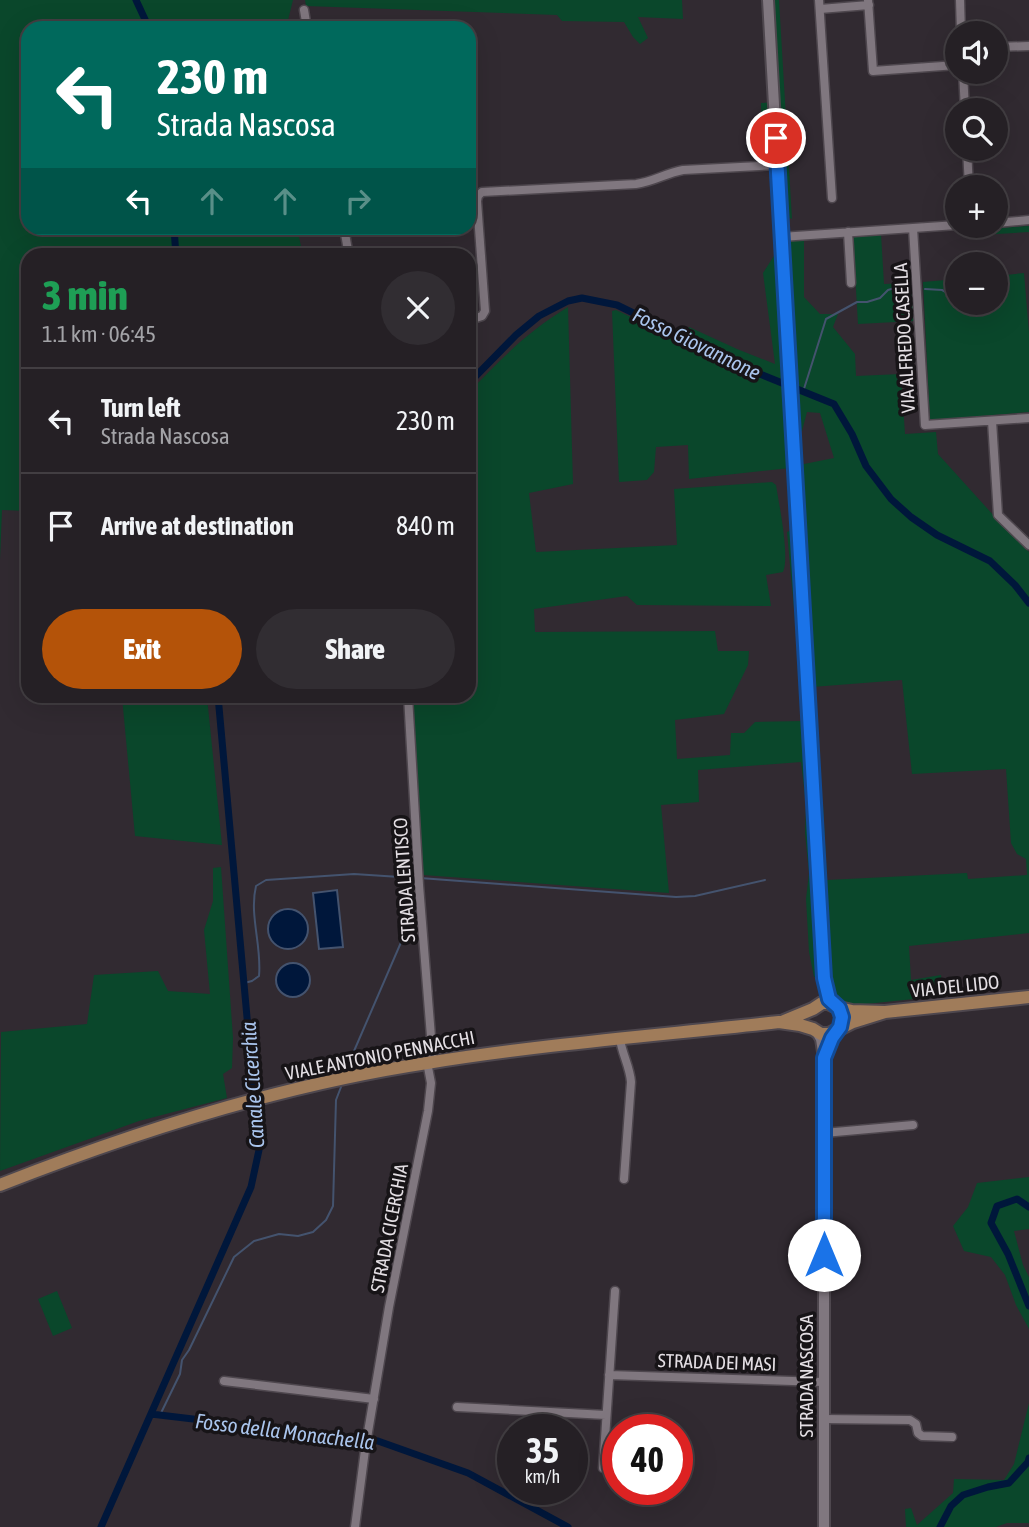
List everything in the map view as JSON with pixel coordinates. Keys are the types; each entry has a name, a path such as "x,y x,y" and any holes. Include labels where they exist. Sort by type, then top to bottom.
{"main road":[{"name":"VIA DEL LIDO","path":"836,1006 852,1011 885,1012 1029,998"},
{"path":"822,1003 836,1006 841,1013 842,1022 837,1030 825,1035 815,1030 810,1019 815,1008 822,1003"},
{"name":"VIALE ANTONIO PENNACCHI","path":"779,1023 815,1008"},
{"name":"VIA DEL LIDO","path":"837,1030 885,1012"},
{"name":"VIALE ANTONIO PENNACCHI","path":"0,1185 116,1142 247,1102 342,1079 430,1062 779,1023 815,1030"}],"street":[{"path":"768,0 824,978 827,995 836,1006"},
{"path":"960,0 961,21"},
{"path":"832,198 819,4 869,2 873,71 945,66"},
{"path":"304,10 306,21"},
{"path":"1008,47 1029,46"},
{"path":"476,318 484,315 485,310 477,201 482,192 636,184 683,170 778,165"},
{"path":"1008,222 1029,220"},
{"path":"781,237 945,226"},
{"name":"VIA ALFREDO CASELLA","path":"913,228 925,425 1029,418"},
{"path":"848,233 851,283"},
{"path":"992,421 998,515 1029,545"},
{"name":"STRADA LENTISCO","path":"408,703 430,1062"},
{"path":"815,1008 824,978"},
{"name":"STRADA NASCOSA","path":"815,1030 823,1046 824,1058 824,1527"},
{"name":"STRADA NASCOSA","path":"824,1058 837,1030"},
{"path":"620,1039 631,1082 624,1179"},
{"name":"STRADA CICERCHIA","path":"355,1527 368,1430 428,1111 430,1062"},
{"path":"824,1133 913,1125"},
{"path":"607,1414 615,1291"},
{"name":"STRADA DEI MASI","path":"610,1375 823,1382"},
{"path":"224,1381 374,1399"},
{"path":"457,1407 602,1415"},
{"path":"823,1419 910,1420 916,1424 918,1433 922,1436 952,1437"}],"green space":[{"path":"0,0 293,0 288,21 21,21 21,235 299,235 301,248 21,248 21,511 2,510 0,560"},
{"path":"305,0 682,0 683,19 638,17 648,38 640,44 624,22 562,21 557,15 306,6"},
{"path":"770,0 779,0 792,219 784,215 781,170 762,162 761,103 776,102"},
{"path":"1029,226 1029,232 1008,233 1008,227"},
{"path":"881,234 884,284 913,283 915,321 858,324 853,238 856,235"},
{"path":"804,238 804,297 820,314 838,314 833,327 855,354 856,376 901,374 905,434 936,432 938,454 1029,552 1029,933 909,946 911,980 941,975 943,996 856,1005 842,1000 827,986 825,974 814,977 809,952 806,899 809,873 801,762 698,770 699,802 661,805 669,893 423,875 413,703 476,703 476,385 527,336 568,307 573,484 529,493 536,552 677,545 674,489 772,482 776,485 785,543 785,565 783,572 766,575 771,606 637,605 627,596 534,609 535,632 715,631 718,651 749,651 748,665 724,714 675,720 677,759 730,755 731,733 744,733 755,722 804,721 809,790 823,805 827,880 967,873 968,879 1027,875 1026,859 1017,854 1011,843 1006,769 912,774 902,680 812,687 809,651 798,653 787,532 803,525 799,465 834,458 820,413 807,412 802,431 788,427 790,468 689,479 688,445 656,447 654,472 647,480 619,482 612,311 616,310 679,340 689,327 775,364 763,273 784,240"},
{"path":"1024,273 1029,333 1029,412 930,420 923,282 945,280 945,315 1008,315 1008,275"},
{"path":"123,703 208,703 222,845 135,836"},
{"path":"221,867 233,1038 232,1068 223,1074 227,1098 139,1121 0,1171 1,1032 87,1024 94,975 158,971 168,991 210,994 204,930 213,901 213,868"},
{"path":"1029,1177 1029,1229 1014,1231 1029,1277 1029,1329 1016,1305 1005,1275 991,1257 964,1251 953,1226 968,1207 977,1183"},
{"path":"57,1291 72,1328 53,1336 38,1299"},
{"path":"1029,1403 1029,1523 1007,1523 996,1527 906,1527 905,1509 911,1508 917,1525 953,1493 954,1479 1004,1480 1014,1464"}],"water":[{"path":"337,890 343,947 319,949 313,893"},
{"path":"288,909 302,915 308,929 302,943 288,949 274,943 268,929 274,915"},
{"path":"293,963 305,968 310,980 305,992 293,997 281,992 276,980 281,968"}],"waterway":[{"name":"Canale Cicerchia","path":"136,0 146,21"},
{"name":"Canale Cicerchia","path":"174,235 175,248"},
{"path":"803,392 826,319 857,302 880,298 888,290 898,287 914,290"},
{"path":"925,289 945,292"},
{"name":"Fosso Giovannone","path":"476,376 539,316 568,301 582,298 617,305 750,370 834,404 852,434 866,466 891,499 937,535 990,561 1029,603"},
{"name":"Canale Cicerchia","path":"101,1527 251,1187 259,1150 219,703"},
{"path":"244,983 259,976 254,908 256,886 266,880 354,874 415,878"},
{"path":"420,878 676,897 695,896 765,880"},
{"path":"351,1058 415,910"},
{"path":"160,1415 180,1374 182,1360 234,1257 254,1241 279,1234 298,1236 313,1232 326,1220 333,1206 336,1100 341,1087"},
{"path":"1029,1207 1017,1199 997,1206 991,1223 1008,1254 1029,1306"},
{"name":"Fosso della Monachella","path":"151,1414 378,1441 468,1473 568,1527"},
{"path":"940,1527 951,1506 963,1495 1009,1483 1029,1458"}],"route":[{"path":"776,138 824,978 829,999 839,1008 842,1017 840,1027 824,1058 824,1255"}]}
